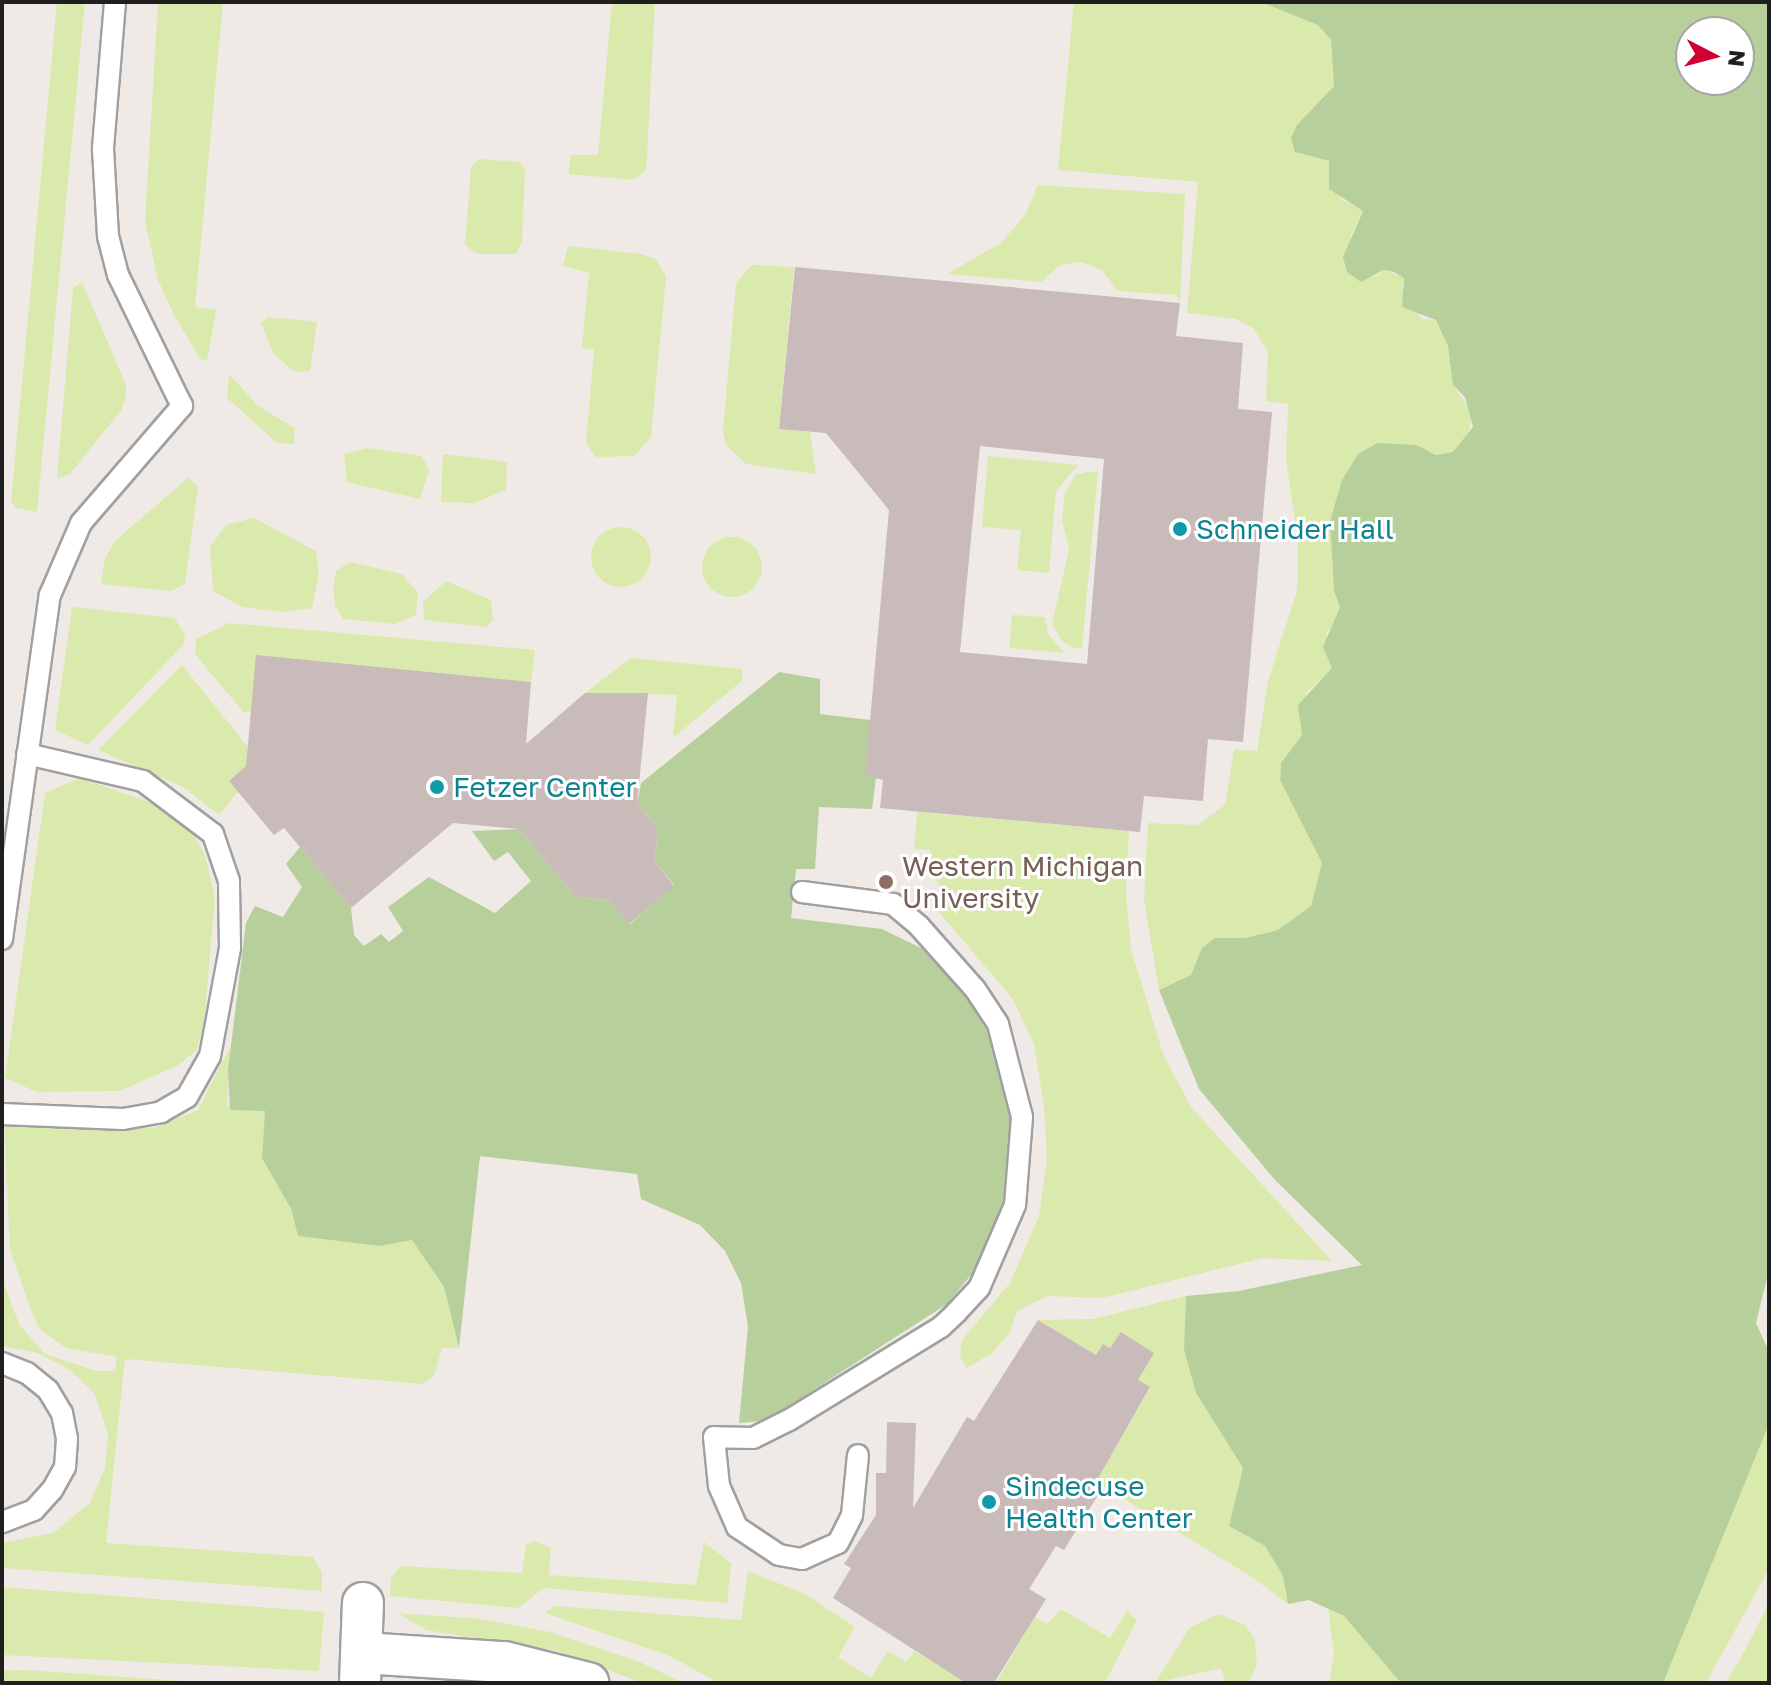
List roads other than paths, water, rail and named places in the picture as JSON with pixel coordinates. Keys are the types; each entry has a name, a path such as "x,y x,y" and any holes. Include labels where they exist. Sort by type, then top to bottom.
{"street":[{"path":"363,1603 362,1668 504,1662 588,1683"}],"lane":[{"path":"2,939 50,595 64,555 81,523 182,406 118,275 108,236 103,148 115,2"},
{"path":"2,1114 123,1119 161,1112 187,1097 210,1056 230,948 229,881 213,834 143,781 27,754"},
{"path":"802,892 893,904 975,989 998,1024 1018,1086 1020,1175 1004,1236 979,1288 941,1327 753,1438 714,1437 719,1486 737,1527 779,1555 802,1559 838,1543 852,1515 858,1455"},
{"path":"2,1363 27,1373 48,1390 62,1413 67,1439 65,1467 52,1490 34,1510 2,1522"}],"place":[{"name":"Schneider Hall","path":"1180,529"},
{"name":"Fetzer Center","path":"437,787"},
{"name":"Western Michigan University","path":"886,882"},
{"name":"Sindecuse Health Center","path":"989,1502"}]}
